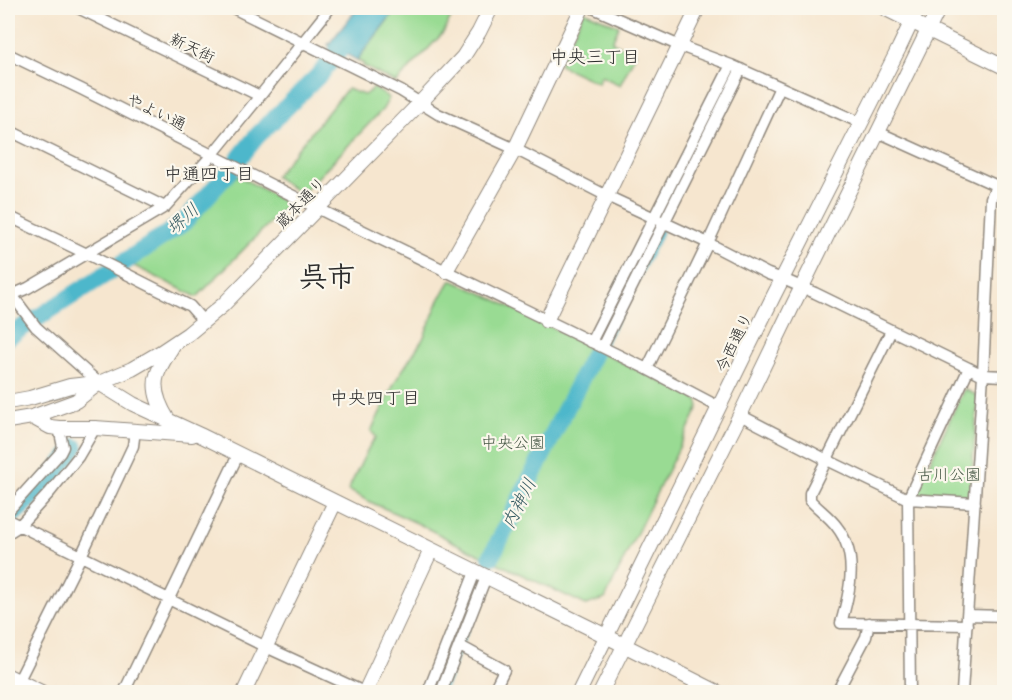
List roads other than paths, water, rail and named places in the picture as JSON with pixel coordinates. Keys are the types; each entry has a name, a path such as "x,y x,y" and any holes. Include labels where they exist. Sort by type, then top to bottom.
{"street":[{"name":"新天街","path":"78,8 260,96"},
{"path":"233,8 401,91 438,114 515,148 607,196 768,274 802,287 983,375 1005,376"},
{"path":"330,8 260,96 216,157 165,207 28,288 10,295 36,327 99,383 133,404 481,574 709,691"},
{"name":"蔵本通り","path":"8,421 32,417 76,401 99,383 132,369 174,343 223,305 463,57 479,32 490,8"},
{"path":"446,271 515,148 582,8"},
{"path":"593,8 680,46 736,67 861,123"},
{"path":"546,321 699,8"},
{"path":"884,8 915,14 929,29 1005,67"},
{"path":"601,693 939,8"},
{"name":"今西通り","path":"579,693 618,610 915,14"},
{"name":"やよい通","path":"8,54 244,173 647,369 719,407"},
{"path":"602,347 659,221 736,67"},
{"path":"647,369 780,87"},
{"path":"8,130 165,207"},
{"path":"878,132 1000,187 991,198 983,375 962,693"},
{"path":"8,216 190,306 203,321"},
{"path":"591,342 659,221"},
{"path":"891,331 810,493 810,500 837,526 846,543 852,570 849,594 841,623 909,624 1005,616"},
{"path":"168,420 156,395 156,376 174,343"},
{"path":"910,693 908,499 969,368"},
{"name":"蔵本通り","path":"8,402 70,386 99,383"},
{"path":"740,415 908,499 975,503"},
{"path":"32,417 50,427 59,428 200,435"},
{"path":"8,511 60,453 63,447 59,428"},
{"path":"8,533 19,526 50,492 78,457 95,428"},
{"path":"40,693 13,683 81,556 133,446 135,430"},
{"path":"124,693 238,455"},
{"path":"244,693 334,502"},
{"path":"8,520 364,693 431,550"},
{"path":"441,693 460,646 481,574"},
{"path":"428,693 481,574"},
{"path":"837,693 867,637 869,623"},
{"path":"460,646 504,670 493,693"}],"water":[{"path":"358,8 397,8 357,60 328,45"}],"waterway":[{"name":"堺川","path":"8,337 183,223 257,136 321,73 371,8"},
{"name":"内神川","path":"599,339 654,231"},
{"name":"内神川","path":"491,557 594,353"},
{"path":"8,518 44,485 75,447"},
{"name":"内神川","path":"435,692 474,592"}],"district":[{"name":"中央三丁目","path":"595,56"},
{"name":"中通四丁目","path":"209,173"},
{"name":"呉市","path":"327,275"},
{"name":"中央四丁目","path":"375,397"}],"park label":[{"name":"中央公園","path":"513,441"},
{"name":"古川公園","path":"949,473"}]}
